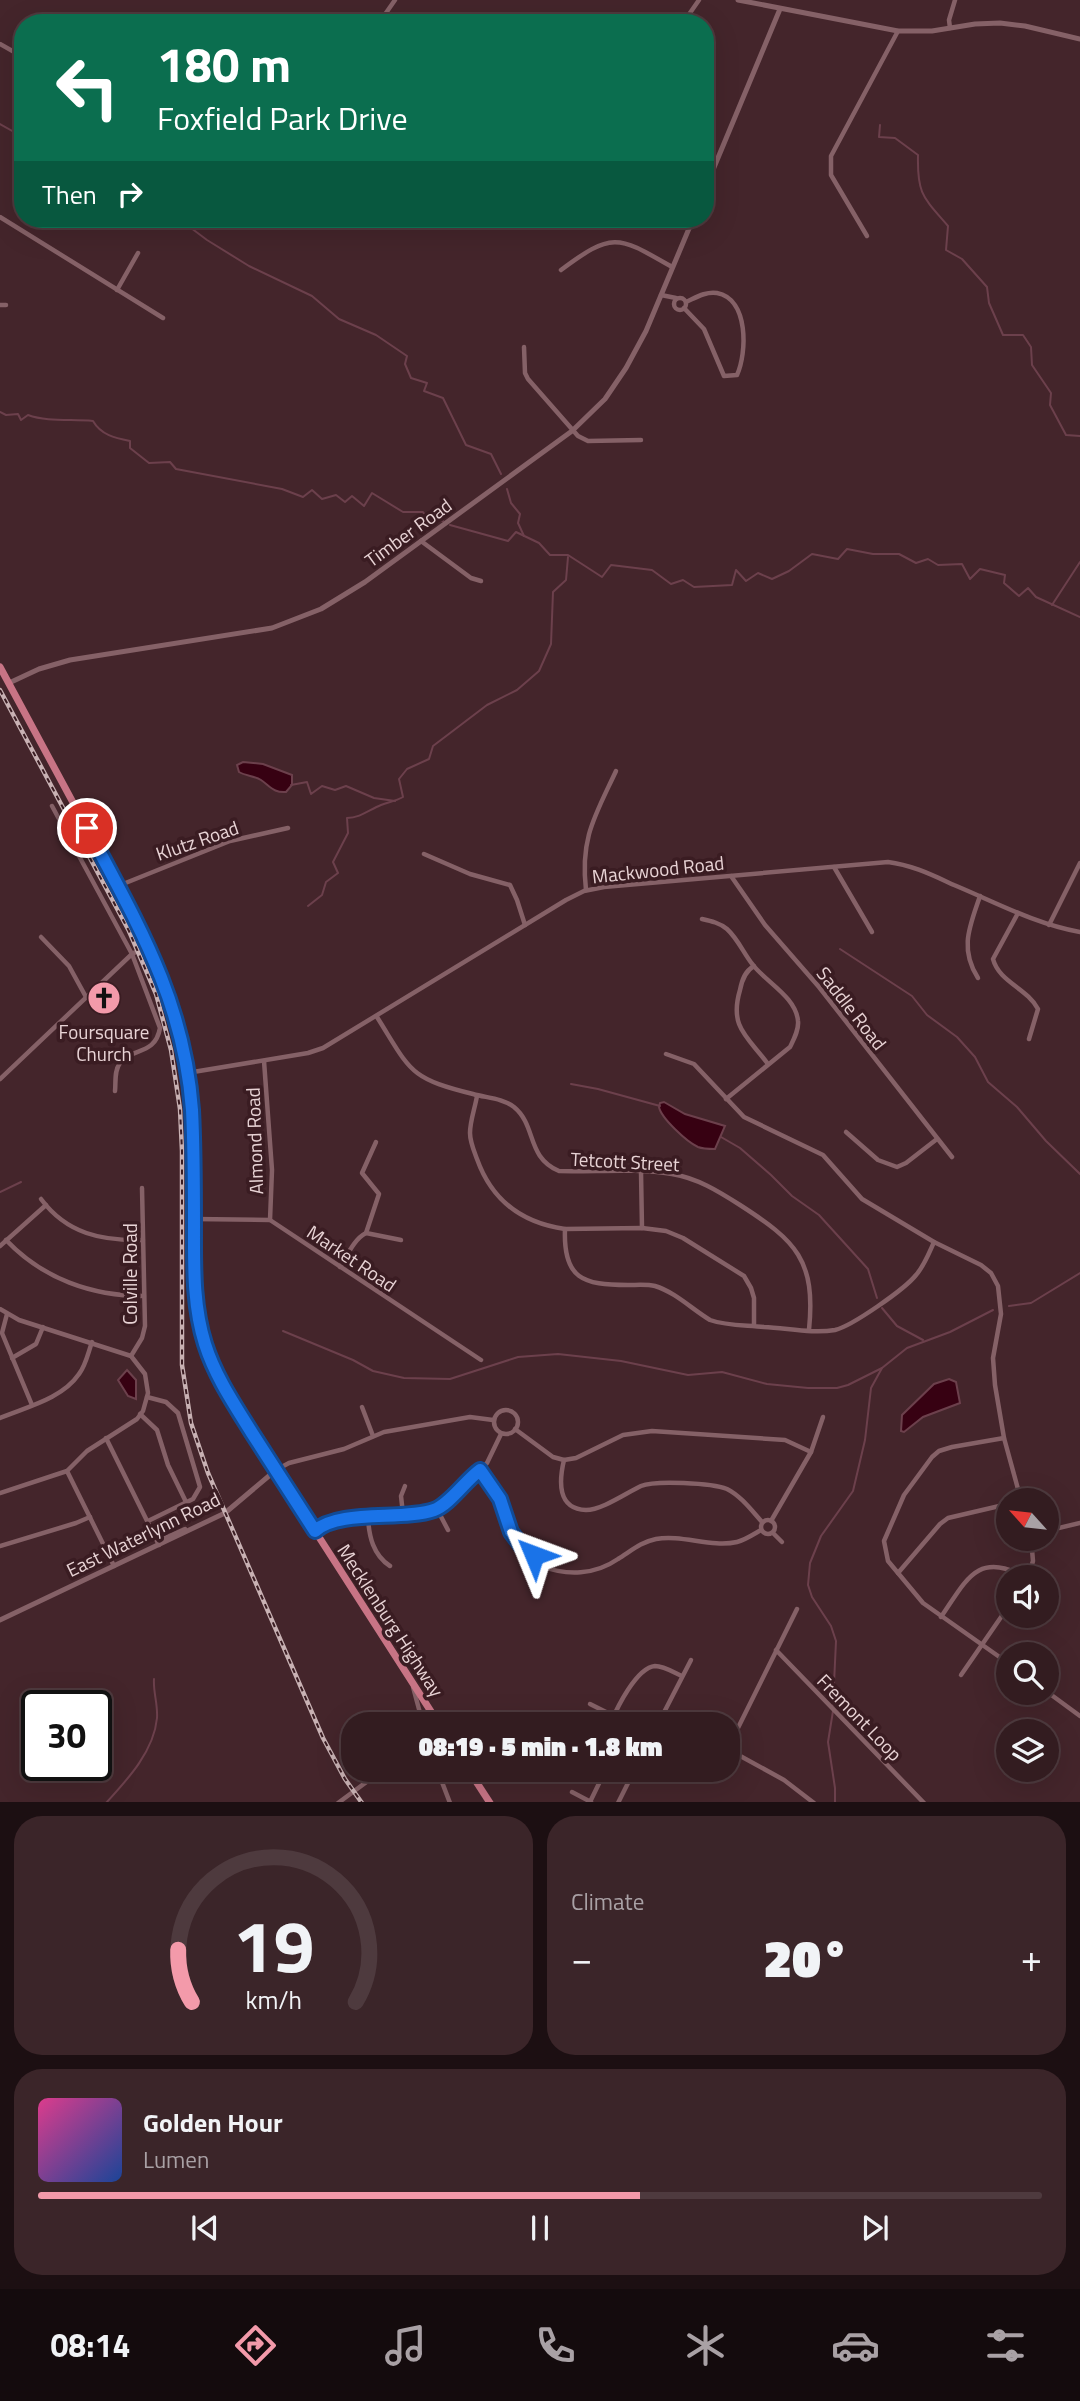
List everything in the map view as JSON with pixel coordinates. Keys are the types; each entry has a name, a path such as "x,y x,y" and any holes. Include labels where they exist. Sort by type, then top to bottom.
{"main road":[{"name":"Mecklenburg Highway","path":"0,667 149,946 174,1014 187,1073 191,1108 195,1285 204,1342 220,1382 431,1712"},
{"path":"477,1782 490,1802"}],"street":[{"path":"738,0 898,31 1000,23 1080,39"},
{"path":"950,28 949,20 955,0"},
{"path":"714,167 780,9"},
{"path":"867,236 831,176 831,156 898,31"},
{"path":"16,228 163,318"},
{"name":"Timber Road","path":"9,683 39,669 70,660 245,634 281,625 342,597 572,431 605,399 626,368 663,296 689,228"},
{"path":"561,270 598,244 614,240 633,245 672,267"},
{"path":"117,290 138,253"},
{"path":"663,296 676,301 683,299 685,305 704,329 724,376 737,375 743,350 742,328 732,301 725,296 711,293 685,305 678,310 676,301"},
{"path":"524,347 524,366 528,379 572,431 583,440 641,440"},
{"path":"421,541 471,578 481,581"},
{"path":"586,891 584,850 589,830 616,771"},
{"path":"52,806 132,954 160,1028 156,1042 121,1062 115,1091"},
{"name":"Klutz Road","path":"118,886 230,841 288,828"},
{"path":"424,854 470,874 510,885 525,925"},
{"name":"Mackwood Road","path":"187,1073 308,1053 323,1048 525,925 586,891 604,887 888,862 906,865 1049,925 1080,932"},
{"path":"1049,925 1080,863"},
{"path":"834,867 872,932"},
{"name":"Saddle Road","path":"731,876 765,925 819,987 952,1157"},
{"path":"978,978 973,971 967,943 968,925 980,896"},
{"path":"1018,913 993,960 1004,978 1024,990 1038,1009 1028,1039"},
{"path":"702,919 727,929 754,966 783,994 794,1009 798,1021 790,1047 726,1099"},
{"path":"41,937 69,966 86,997"},
{"path":"0,1079 132,954 149,946"},
{"path":"754,966 749,968 742,979 736,1018 739,1027 768,1064"},
{"name":"Tetcott Street","path":"377,1017 402,1059 420,1077 436,1085 504,1101 517,1109 538,1156 551,1168 559,1171 675,1174 700,1182 744,1207 785,1237 795,1249 807,1274 811,1292 810,1330"},
{"path":"666,1054 694,1064 744,1117 823,1155 862,1199 991,1273 998,1286 1001,1314 994,1363 1004,1438 1018,1488"},
{"name":"Almond Road","path":"264,1060 272,1170 270,1220"},
{"path":"477,1096 471,1121 471,1140 491,1188 505,1204 540,1224 565,1229 642,1228 666,1231 683,1238 744,1276 754,1298 754,1326"},
{"path":"846,1132 878,1160 897,1167 937,1139"},
{"path":"366,1233 379,1194 362,1173 376,1142"},
{"path":"641,1172 642,1228"},
{"name":"Colville Road","path":"131,1356 144,1332 142,1188"},
{"path":"41,1199 60,1219 77,1230 111,1240 143,1240"},
{"path":"0,1246 46,1205"},
{"path":"194,1219 270,1220"},
{"name":"Market Road","path":"270,1220 481,1360"},
{"path":"565,1229 566,1256 573,1269 584,1279 600,1285 655,1286 720,1324 810,1330 834,1330 843,1327 898,1291 916,1275 934,1242"},
{"path":"340,1266 361,1235 366,1233 401,1240"},
{"path":"6,1240 40,1270 54,1277 117,1296 144,1296"},
{"path":"0,1309 43,1327 131,1356 145,1374 147,1383 147,1398 140,1414 132,1423 87,1451 67,1471 0,1493"},
{"path":"7,1314 2,1333 32,1405"},
{"path":"12,1358 36,1344 43,1327"},
{"path":"0,1418 67,1387 79,1374 92,1342"},
{"path":"147,1398 166,1402 178,1413 200,1487 193,1499 148,1521"},
{"path":"362,1408 373,1436"},
{"path":"511,1411 517,1419 515,1429 501,1434 495,1428 493,1420 499,1412 511,1411"},
{"path":"140,1414 157,1430 168,1465 186,1503"},
{"name":"East Waterlynn Road","path":"0,1620 225,1513 276,1470 289,1463 344,1449 384,1432 470,1417 493,1420"},
{"path":"771,1521 811,1452 823,1417"},
{"path":"515,1429 553,1457 564,1460 576,1458 623,1435 652,1431 785,1440 811,1452"},
{"path":"315,1531 329,1522 437,1509 480,1470 490,1458 501,1434"},
{"path":"106,1438 159,1545"},
{"path":"996,1654 923,1603 888,1561 884,1541 904,1495 923,1467 939,1451 1004,1438"},
{"path":"564,1460 559,1482 561,1493 570,1504 579,1509 596,1508 649,1484 716,1486 733,1493 762,1522"},
{"path":"480,1470 500,1499 511,1532 529,1556"},
{"path":"67,1471 114,1567"},
{"path":"403,1514 401,1496 405,1486"},
{"path":"898,1573 948,1518 996,1507"},
{"path":"437,1509 448,1530"},
{"path":"0,1546 90,1517"},
{"path":"368,1518 370,1540 374,1549 390,1566"},
{"path":"762,1522 771,1521"},
{"path":"771,1521 775,1526 773,1532"},
{"path":"761,1530 762,1522"},
{"path":"1059,1528 1080,1523"},
{"path":"157,1537 163,1539 190,1530"},
{"path":"529,1556 526,1560 528,1568 534,1570 541,1566 570,1573 590,1571 607,1566 637,1546 652,1540 670,1538 733,1543 761,1530"},
{"path":"761,1530 766,1534 773,1532"},
{"path":"773,1532 782,1542"},
{"path":"529,1556 539,1556 541,1566"},
{"path":"942,1617 969,1577 980,1568 996,1566"},
{"path":"797,1609 729,1746 733,1752 784,1780 814,1802"},
{"path":"961,1675 996,1624"},
{"name":"Fremont Loop","path":"776,1650 924,1802"},
{"path":"664,1712 691,1660"},
{"path":"616,1712 628,1687 650,1668 660,1666 682,1676"},
{"path":"411,1680 420,1712"},
{"path":"1059,1701 1080,1716"},
{"path":"590,1704 606,1712"},
{"path":"338,1802 366,1782"},
{"path":"442,1782 450,1802"},
{"path":"572,1792 591,1802 601,1782"},
{"path":"618,1802 629,1782"}],"shaded area":[{"path":"243,762 263,764 292,775 292,785 286,792 275,790 259,779 239,772 237,765"},
{"path":"664,1102 685,1114 725,1126 715,1149 698,1147 681,1135 661,1112 660,1103"},
{"path":"127,1370 136,1380 136,1399 128,1396 118,1380"},
{"path":"949,1379 956,1382 960,1403 923,1417 904,1432 901,1431 902,1415 934,1384"}],"waterway":[{"path":"0,124 14,132"},
{"path":"880,125 879,137 895,138 918,155 920,187 948,226 946,250 962,259 987,287 989,303 1003,335 1023,335 1031,347 1032,365 1051,393 1050,405 1066,435 1080,436"},
{"path":"191,228 249,266 312,296 339,319 376,335 407,356 405,364 411,378 427,383 424,391 443,398 466,445 491,454 501,474"},
{"path":"0,412 6,415 18,414 21,420 28,415 93,421 104,433 130,441 130,448 149,463 170,462 176,469 282,489 303,497 312,490 322,499 336,495 345,502 352,496 364,506 372,493 403,512 423,512 427,518 443,521"},
{"path":"507,489 511,503 520,514 518,523 524,536"},
{"path":"450,525 508,541 516,532 539,543 550,555 568,555 602,577 611,565 652,570 671,584 683,580 694,587 732,585 736,570 746,581 758,573 772,579 789,571 812,554 838,559 847,549 873,554 899,554 916,563 928,559 938,565 962,564 970,579 980,569 1005,575 1004,583 1019,596 1028,588 1036,597 1080,617"},
{"path":"308,906 322,895 326,882 338,873 333,862 348,833 347,818 403,797 399,779 407,769 429,759 433,746 487,705 517,690 539,671 551,644 553,592 566,580 568,557"},
{"path":"1052,605 1080,562"},
{"path":"291,785 307,782 311,794 322,786 335,790 346,786 374,798 395,801"},
{"path":"840,949 912,996 927,1015 957,1037 975,1057 988,1082 1017,1107 1046,1141 1080,1174"},
{"path":"571,1084 660,1106"},
{"path":"721,1137 740,1148 792,1196 819,1215 868,1269 877,1298"},
{"path":"0,1192 21,1182"},
{"path":"1009,1306 1031,1303 1080,1273"},
{"path":"882,1308 897,1326 923,1340"},
{"path":"833,1705 836,1641 831,1626 812,1597 808,1585 810,1563 821,1536 853,1491 865,1440 871,1388 882,1368 907,1348 950,1332 993,1310"},
{"path":"283,1331 373,1371 404,1378 450,1379 518,1357 558,1354 621,1361 688,1375 722,1372 767,1384 808,1388 837,1388 882,1368"},
{"path":"107,1802 131,1774 151,1742 157,1718 154,1679"},
{"path":"833,1711 828,1742 835,1802"}],"railway":[{"path":"0,690 129,931 156,994 171,1050 180,1109 182,1365 191,1423 208,1473 323,1738 345,1779 361,1802"}],"place":[{"name":"Foursquare Church","path":"104,998"}],"route":[{"path":"87,828 154,957 174,1014 187,1073 191,1108 194,1267 198,1311 211,1362 231,1400 315,1531 329,1522 422,1513 437,1509 480,1470 500,1499 514,1537 529,1556 534,1555"}]}
